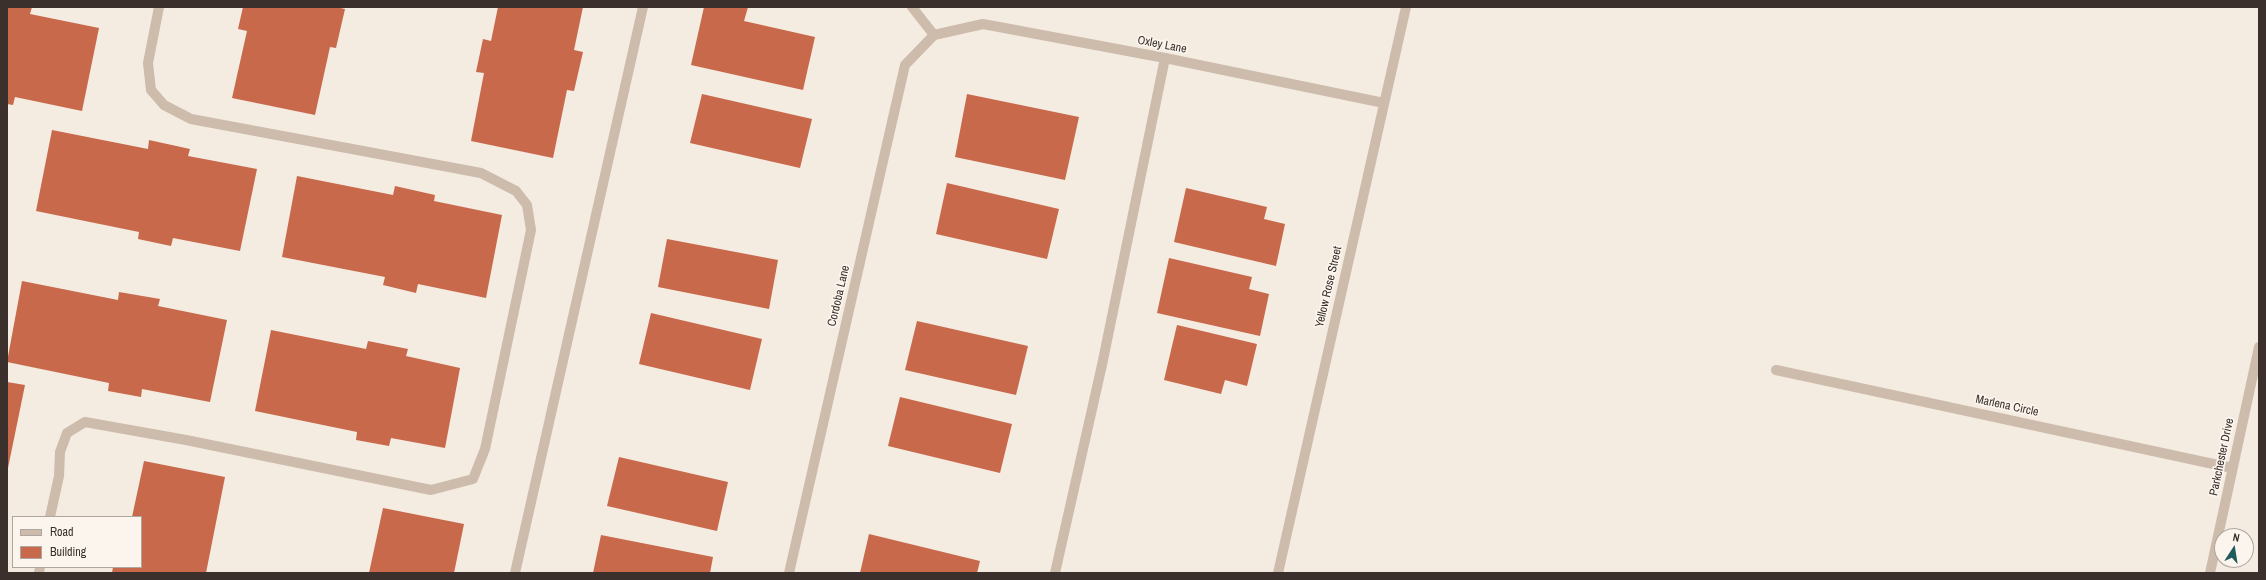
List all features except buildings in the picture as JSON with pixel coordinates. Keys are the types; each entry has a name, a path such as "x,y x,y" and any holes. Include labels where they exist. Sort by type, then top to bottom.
{"street":[{"path":"50,516 59,476 60,452 67,433 84,422 186,440 431,490 473,479 485,449 530,230 527,205 516,191 481,173 191,119 164,105 151,90 148,63 160,7"},
{"path":"515,573 643,7"},
{"path":"912,7 934,35"},
{"name":"Yellow Rose Street","path":"1278,573 1406,7"},
{"name":"Oxley Lane","path":"934,35 982,24 1165,58 1384,103"},
{"name":"Cordoba Lane","path":"789,573 905,65 934,35"},
{"path":"1055,573 1102,365 1165,58"},
{"name":"Parkchester Drive","path":"2210,573 2259,347"},
{"name":"Marlena Circle","path":"1776,370 2232,468"}]}
